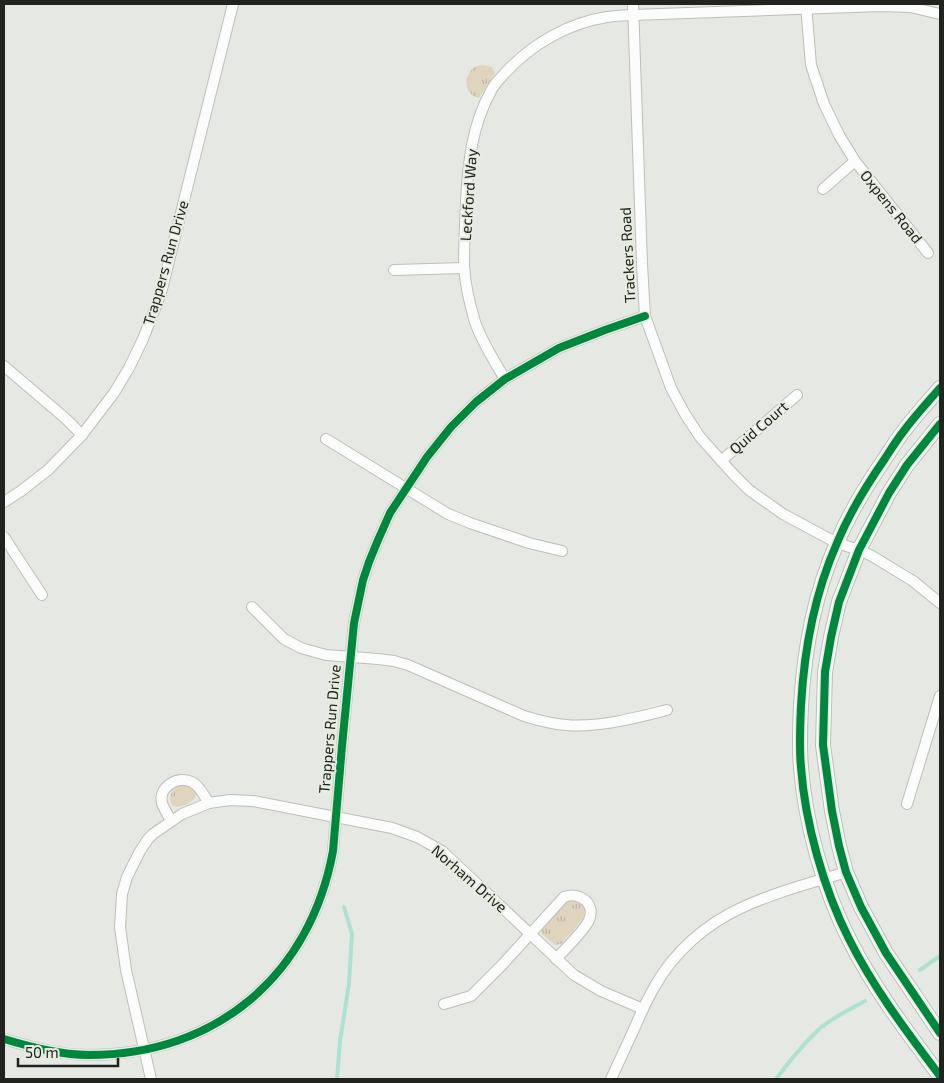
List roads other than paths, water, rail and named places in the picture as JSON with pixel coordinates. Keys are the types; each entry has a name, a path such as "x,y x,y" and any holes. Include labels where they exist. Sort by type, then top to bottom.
{"street":[{"name":"Trappers Run Drive","path":"4,502 48,470 82,436 114,393 143,339 158,301 176,236 234,4"},
{"name":"Trackers Road","path":"633,4 645,316 671,388 700,437 749,490 783,514 837,543 872,556 913,581 940,603"},
{"name":"Leckford Way","path":"505,379 485,345 476,322 469,295 464,268 466,207 469,159 482,110 492,89 522,56 541,42 563,30 607,17 806,7 897,7 940,14"},
{"name":"Oxpens Road","path":"806,7 811,65 824,104 839,135 855,161 928,253"},
{"name":"Oxpens Road","path":"823,189 855,161"},
{"path":"394,270 464,268"},
{"name":"Trappers Run Drive","path":"4,1039 47,1051 88,1055 145,1050 171,1044 191,1036 236,1012 260,992 276,974 292,954 313,919 331,863 354,624 363,580 390,513 427,457 451,427 476,402 505,379 559,348 645,316"},
{"path":"4,366 65,418 82,436"},
{"path":"940,388 903,432 864,491 837,543 816,601 808,640 802,686 800,732 800,767 812,834 824,879 848,938 892,1010 940,1076"},
{"name":"Quid Court","path":"721,460 797,395"},
{"path":"940,424 907,465 889,493 859,550 839,602 825,672 823,745 832,811 846,872 861,908 886,953 940,1033"},
{"path":"326,438 448,514 470,523 562,551"},
{"path":"4,537 42,595"},
{"path":"252,607 272,628 292,644 309,651 326,655 394,661 408,665 524,716 550,723 592,725 640,717 667,710"},
{"path":"907,804 940,696"},
{"path":"171,821 162,803 162,798 166,789 174,782 180,780 192,782 209,803"},
{"name":"Norham Drive","path":"151,1079 122,947 120,927 121,901 126,877 140,851 153,834 190,810 209,803 230,800 253,800 336,816 392,828 428,842 442,851 574,975 601,991 643,1009"},
{"path":"611,1079 656,985 679,953 694,939 726,915 742,907 784,891 846,872"},
{"path":"444,1004 470,996 502,965 564,897 577,896 586,902 591,911 589,920 556,959"}],"waterway":[{"path":"337,1079 340,1041 349,984 352,934 344,907"},
{"path":"920,970 940,956"},
{"path":"776,1079 821,1027 865,1001"}]}
